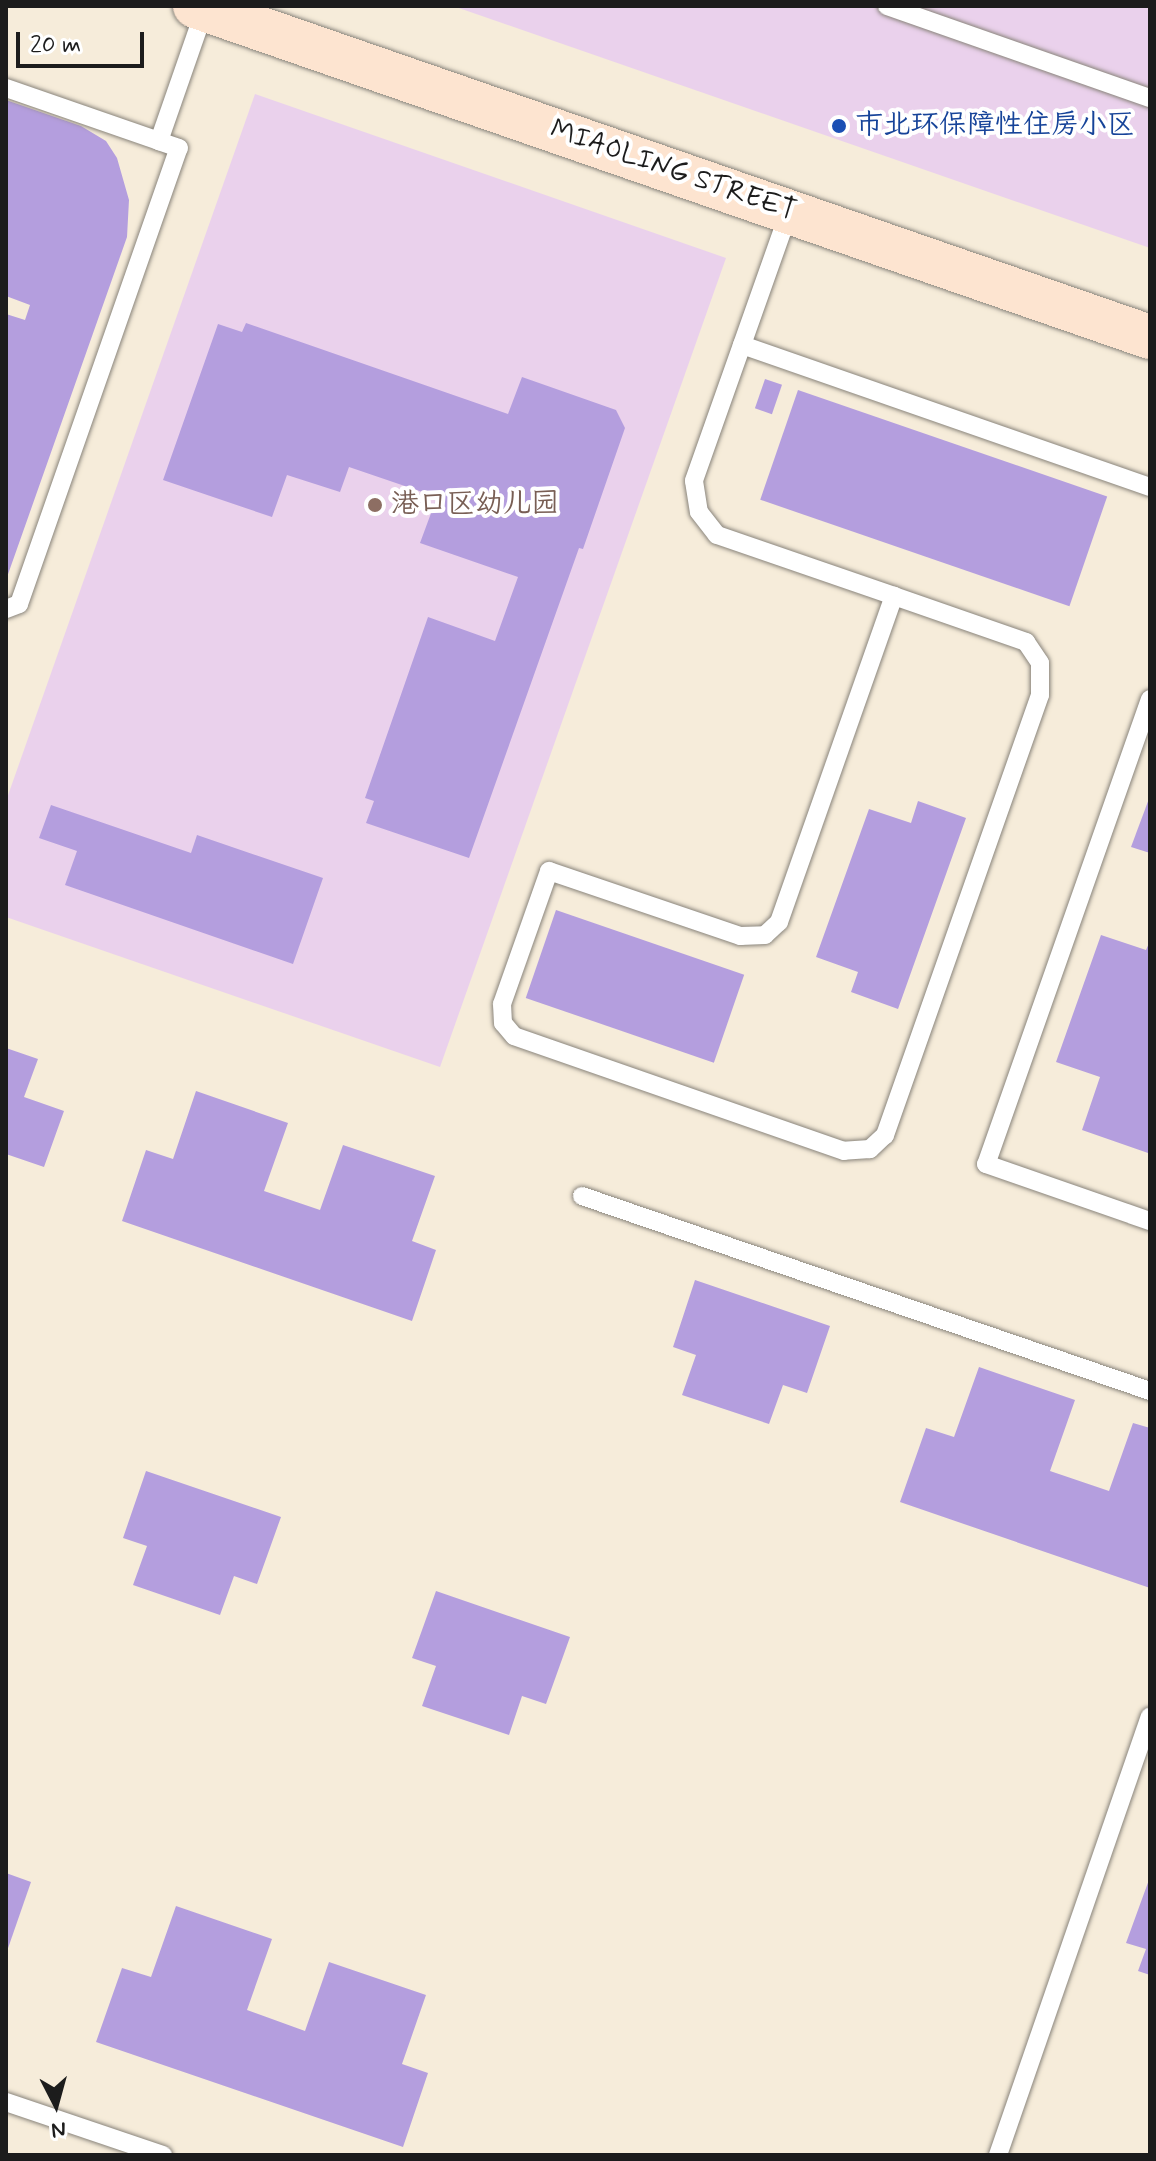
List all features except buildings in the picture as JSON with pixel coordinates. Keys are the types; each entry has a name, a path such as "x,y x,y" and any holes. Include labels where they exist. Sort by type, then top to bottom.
{"street":[{"name":"MIAOLING STREET","path":"200,8 1150,337"}],"lane":[{"path":"887,6 1150,98"},
{"path":"159,141 200,8"},
{"path":"6,88 179,148 19,604 6,609"},
{"path":"789,212 694,481 699,512 717,535 894,596 1026,642 1040,663 1040,695 885,1135 870,1149 844,1151 514,1036 503,1023 502,1004 549,871 740,936 765,935 779,922 894,596"},
{"path":"742,345 1150,487"},
{"path":"1150,699 986,1164 1150,1221"},
{"path":"582,1196 1150,1391"},
{"path":"998,2155 1150,1717"},
{"path":"6,2102 163,2155"}],"shaded area":[{"path":"453,6 1150,6 1150,248"},
{"name":"港口区幼儿园","path":"255,94 726,258 440,1067 6,917 6,801"}],"place":[{"name":"巿北环保障性住房小区","path":"839,126"},
{"name":"港口区幼儿园","path":"375,505"}]}
